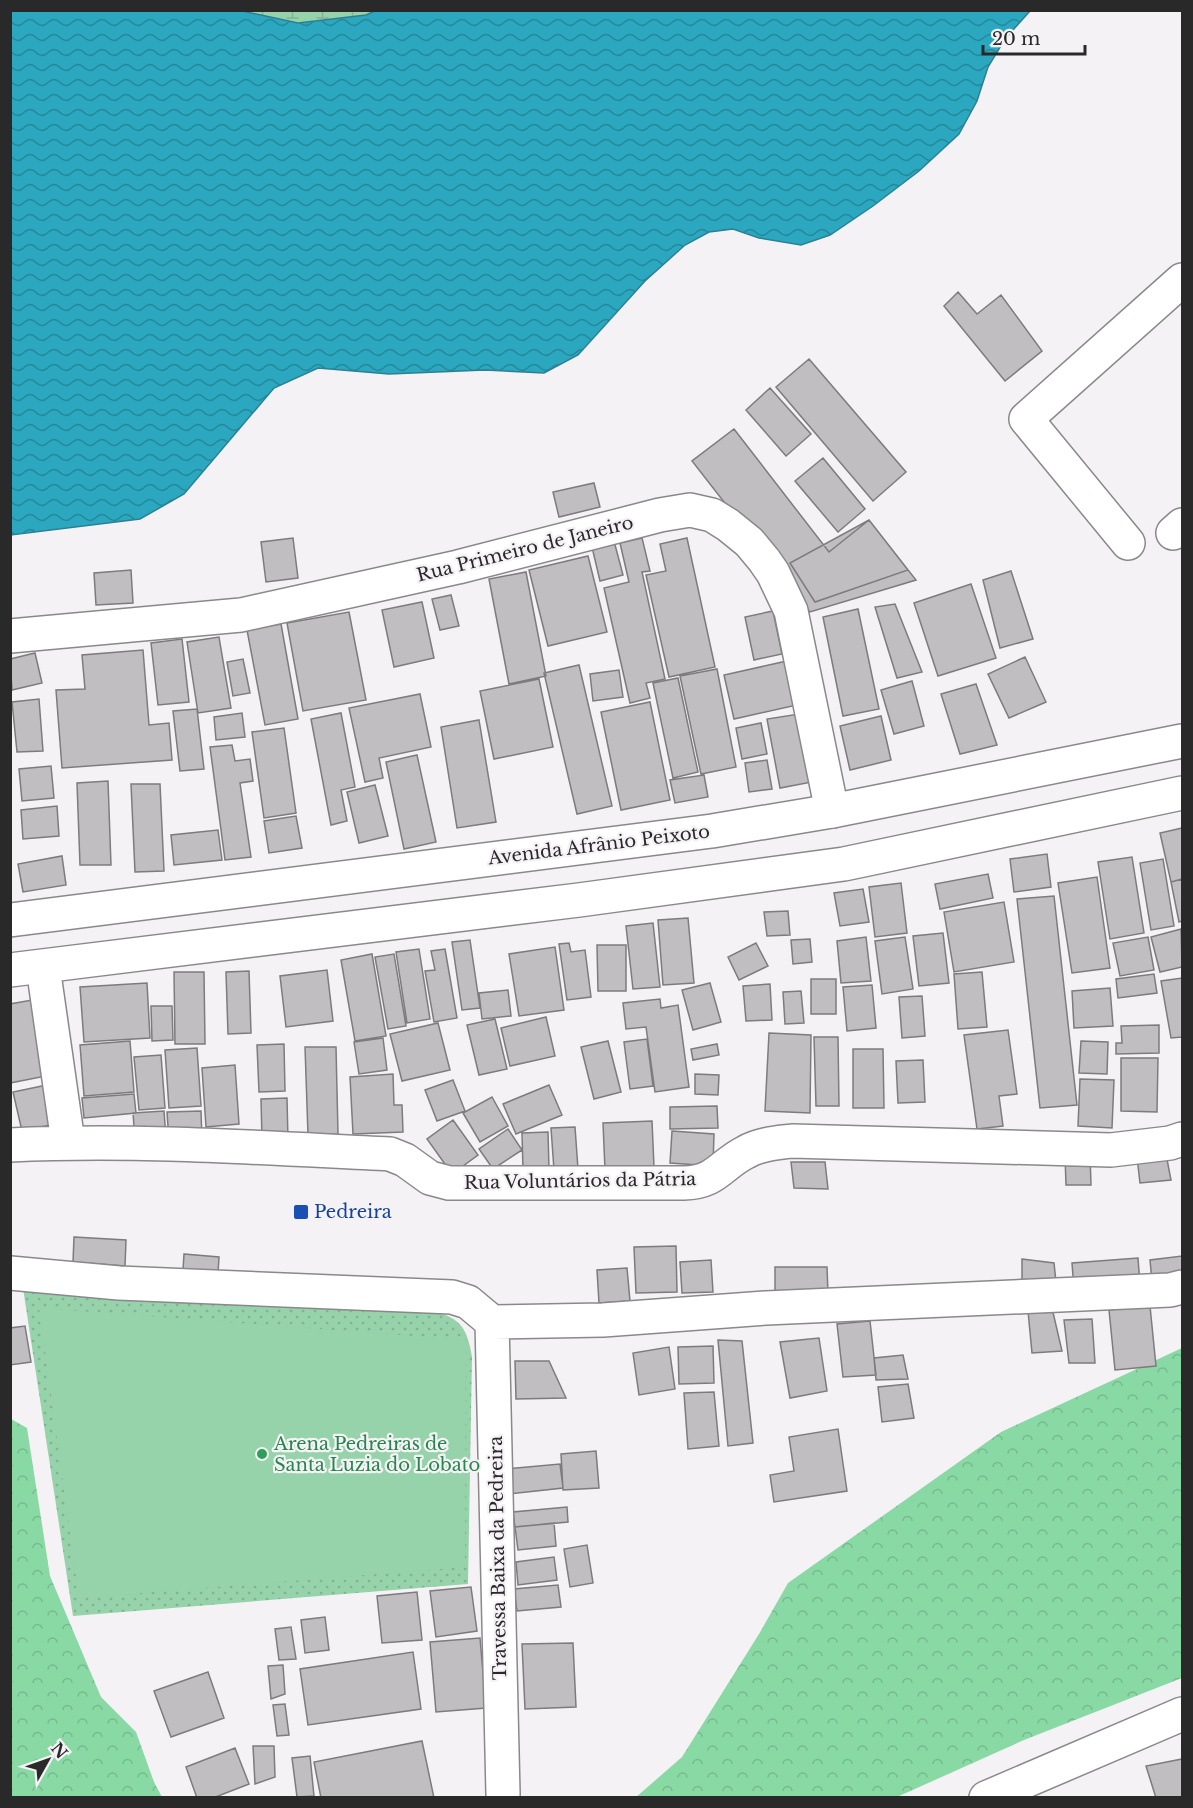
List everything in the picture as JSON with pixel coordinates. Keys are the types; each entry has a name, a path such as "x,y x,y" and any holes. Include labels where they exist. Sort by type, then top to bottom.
{"street":[{"path":"1128,543 1026,419 1182,280"},
{"name":"Rua Primeiro de Janeiro","path":"10,636 241,615 458,567 660,515 690,510 712,515 749,542 764,560 791,611 832,811"},
{"name":"Avenida Afrânio Peixoto","path":"10,920 712,831 832,811 1182,741"},
{"path":"10,970 579,900 844,864 1182,793"},
{"path":"43,967 68,1142"},
{"name":"Rua Voluntários da Pátria","path":"10,1145 68,1142 202,1145 390,1154 405,1160 430,1178 449,1183 701,1183 745,1152 766,1144 792,1141 1111,1150 1170,1143 1182,1139"},
{"path":"10,1273 119,1283 452,1297 468,1302 492,1322 603,1320 766,1308 1072,1296 1170,1290 1182,1287"},
{"name":"Travessa Baixa da Pedreira","path":"492,1322 503,1794"},
{"path":"986,1797 1182,1714"}],"green space":[{"path":"238,11 377,11 366,15 298,23"},
{"name":"Arena Pedreiras de Santa Luzia do Lobato","path":"23,1288 434,1311 451,1318 462,1326 472,1357 468,1584 73,1616"},
{"name":"Arena Pedreiras de Santa Luzia do Lobato","path":"39,1308 466,1340 465,1567 79,1598"},
{"path":"1182,1348 1182,1678 1024,1740 897,1797 635,1798 682,1757 788,1583 1001,1432"},
{"path":"11,1419 27,1428 50,1576 101,1697 136,1732 154,1782 162,1797 11,1797"}],"water":[{"path":"238,10 298,23 366,15 377,10 1030,11 1005,39 988,67 977,101 959,134 919,171 830,235 801,245 759,238 733,229 709,232 685,245 645,281 578,355 544,373 485,370 389,374 318,368 274,388 184,494 140,519 11,535 11,11"}],"building":[{"path":"958,292 977,314 1001,295 1042,351 1005,381 944,306"},
{"path":"809,359 906,472 873,501 776,387"},
{"path":"770,388 811,434 786,456 746,410"},
{"path":"734,429 829,552 869,520 916,580 810,612 692,461"},
{"path":"823,458 865,509 838,532 795,481"},
{"path":"594,483 600,507 559,517 553,492"},
{"path":"869,520 908,570 815,602 790,563"},
{"path":"293,538 298,578 266,582 261,542"},
{"path":"642,538 650,571 642,572 665,679 646,683 650,698 630,703 604,588 629,582 620,543"},
{"path":"687,538 715,667 669,677 646,575 666,571 660,544"},
{"path":"614,541 623,575 600,581 592,547"},
{"path":"588,556 607,632 548,646 529,570"},
{"path":"131,570 133,603 96,605 94,573"},
{"path":"1011,571 1033,639 1000,648 983,580"},
{"path":"526,572 546,676 509,684 489,579"},
{"path":"971,584 996,658 938,676 914,603"},
{"path":"451,595 459,626 440,630 432,599"},
{"path":"422,602 434,658 394,667 382,610"},
{"path":"895,604 922,672 897,678 875,607"},
{"path":"858,609 879,709 843,716 823,617"},
{"path":"773,611 782,654 754,660 745,617"},
{"path":"349,612 366,700 303,711 287,623"},
{"path":"281,624 298,719 265,725 247,630"},
{"path":"219,637 231,708 198,713 187,642"},
{"path":"182,639 189,702 158,705 151,643"},
{"path":"143,650 149,725 169,723 172,760 62,768 56,690 85,689 82,655"},
{"path":"35,653 42,683 12,690 10,659"},
{"path":"1025,657 1046,702 1009,718 988,674"},
{"path":"243,659 250,693 233,696 227,662"},
{"path":"787,661 797,705 734,719 724,675"},
{"path":"579,665 612,806 577,814 544,673"},
{"path":"717,669 736,767 701,774 680,676"},
{"path":"619,670 623,697 593,701 590,674"},
{"path":"678,678 698,772 673,778 653,683"},
{"path":"539,679 553,747 494,759 480,691"},
{"path":"912,681 924,726 894,734 881,690"},
{"path":"976,684 997,745 960,754 941,694"},
{"path":"420,694 431,747 379,758 383,778 365,782 349,708"},
{"path":"39,699 43,751 17,752 12,702"},
{"path":"650,702 670,800 621,810 601,712"},
{"path":"197,709 204,769 180,771 173,711"},
{"path":"242,713 245,737 216,740 214,717"},
{"path":"341,713 355,787 341,790 347,821 331,825 311,719"},
{"path":"799,714 812,782 780,788 767,719"},
{"path":"881,716 891,760 850,770 840,726"},
{"path":"479,720 496,822 457,828 441,727"},
{"path":"761,723 767,754 742,759 736,728"},
{"path":"284,728 296,813 264,818 252,732"},
{"path":"232,745 235,761 250,759 253,781 240,783 251,857 225,860 210,747"},
{"path":"417,755 436,842 404,849 386,762"},
{"path":"767,760 772,789 749,792 745,763"},
{"path":"51,766 54,798 22,801 19,769"},
{"path":"704,775 708,797 675,803 670,780"},
{"path":"108,781 111,865 80,865 77,783"},
{"path":"131,784 160,784 164,871 135,872"},
{"path":"375,785 388,836 359,843 347,792"},
{"path":"57,806 59,836 23,839 21,810"},
{"path":"296,816 302,848 269,853 264,821"},
{"path":"1182,828 1182,879 1171,882 1160,833"},
{"path":"218,830 222,860 174,865 171,835"},
{"path":"1047,854 1051,887 1014,892 1010,859"},
{"path":"62,856 66,885 23,892 18,864"},
{"path":"1132,857 1144,933 1110,939 1098,862"},
{"path":"1163,859 1174,926 1151,930 1140,863"},
{"path":"988,874 993,898 940,909 935,884"},
{"path":"1097,877 1110,968 1072,973 1058,883"},
{"path":"1182,879 1182,921 1179,922 1171,882"},
{"path":"901,883 907,933 875,937 869,887"},
{"path":"863,889 869,922 840,926 834,893"},
{"path":"1054,896 1077,1105 1040,1108 1017,899"},
{"path":"1004,902 1014,962 954,972 944,912"},
{"path":"788,911 790,935 767,936 764,912"},
{"path":"688,918 694,983 663,985 658,920"},
{"path":"653,923 660,987 633,989 626,926"},
{"path":"1181,929 1182,967 1160,972 1151,937"},
{"path":"943,933 949,983 919,986 913,936"},
{"path":"866,937 871,981 841,983 837,941"},
{"path":"905,937 913,989 882,994 875,941"},
{"path":"1148,937 1154,970 1120,976 1113,943"},
{"path":"810,939 812,962 793,964 791,940"},
{"path":"470,940 480,1008 462,1010 452,942"},
{"path":"569,943 571,952 585,950 591,997 567,1000 559,944"},
{"path":"756,943 768,966 739,980 728,957"},
{"path":"597,945 626,945 626,991 598,991"},
{"path":"555,947 564,1010 519,1016 509,954"},
{"path":"419,949 430,1019 407,1023 396,952"},
{"path":"445,949 457,1018 434,1022 425,971 435,970 431,951"},
{"path":"372,954 386,1036 355,1041 341,960"},
{"path":"394,954 406,1026 388,1029 375,957"},
{"path":"327,970 333,1021 286,1027 280,976"},
{"path":"249,971 251,1033 228,1034 226,972"},
{"path":"174,972 204,972 205,1044 175,1044"},
{"path":"982,972 987,1027 958,1029 954,974"},
{"path":"1154,974 1157,993 1118,998 1116,979"},
{"path":"1182,978 1182,1037 1171,1038 1161,981"},
{"path":"811,979 836,979 836,1014 811,1014"},
{"path":"147,983 150,1038 84,1042 80,987"},
{"path":"710,983 721,1022 693,1030 682,990"},
{"path":"770,984 772,1020 746,1021 743,986"},
{"path":"872,985 876,1028 847,1031 843,987"},
{"path":"1110,988 1113,1026 1074,1028 1072,991"},
{"path":"508,990 511,1016 482,1019 479,993"},
{"path":"801,991 804,1023 785,1024 783,992"},
{"path":"922,996 925,1036 902,1038 899,997"},
{"path":"660,999 661,1008 678,1005 689,1087 655,1092 646,1027 626,1029 623,1003"},
{"path":"32,1000 46,1076 10,1083 10,1004"},
{"path":"151,1006 172,1006 173,1040 152,1041"},
{"path":"546,1017 555,1056 510,1066 501,1028"},
{"path":"495,1019 507,1069 479,1075 467,1025"},
{"path":"438,1023 450,1070 402,1081 390,1034"},
{"path":"1159,1025 1159,1053 1116,1054 1116,1043 1122,1043 1121,1026"},
{"path":"1008,1030 1017,1094 999,1096 1003,1126 977,1129 964,1035"},
{"path":"769,1033 811,1035 810,1113 765,1111"},
{"path":"814,1037 838,1037 839,1106 816,1106"},
{"path":"383,1038 387,1070 359,1074 354,1042"},
{"path":"647,1039 653,1086 630,1089 624,1042"},
{"path":"130,1041 134,1092 84,1096 80,1045"},
{"path":"608,1041 621,1092 594,1099 581,1047"},
{"path":"1081,1041 1108,1042 1107,1074 1079,1073"},
{"path":"284,1044 285,1091 259,1092 257,1045"},
{"path":"717,1044 719,1055 693,1060 691,1049"},
{"path":"305,1047 336,1047 338,1134 308,1135"},
{"path":"197,1048 201,1106 169,1108 165,1050"},
{"path":"853,1049 883,1049 884,1108 853,1108"},
{"path":"161,1055 165,1108 139,1110 134,1057"},
{"path":"1121,1058 1158,1058 1157,1112 1121,1111"},
{"path":"923,1060 925,1102 898,1103 896,1061"},
{"path":"235,1065 239,1124 206,1127 202,1068"},
{"path":"393,1074 394,1105 402,1105 403,1132 353,1134 350,1077"},
{"path":"695,1074 719,1075 718,1095 695,1094"},
{"path":"1080,1079 1114,1080 1112,1128 1078,1126"},
{"path":"453,1080 465,1111 437,1121 425,1090"},
{"path":"47,1085 55,1124 22,1131 13,1092"},
{"path":"549,1085 562,1115 516,1134 503,1104"},
{"path":"134,1094 136,1113 84,1118 82,1098"},
{"path":"492,1097 508,1126 480,1142 463,1113"},
{"path":"287,1098 288,1140 262,1140 261,1099"},
{"path":"717,1106 718,1128 670,1129 670,1107"},
{"path":"164,1111 166,1138 135,1140 133,1113"},
{"path":"201,1111 202,1140 169,1141 167,1112"},
{"path":"453,1120 478,1155 452,1174 427,1139"},
{"path":"652,1121 654,1167 605,1170 603,1123"},
{"path":"575,1127 578,1169 554,1170 551,1128"},
{"path":"508,1129 522,1150 493,1169 479,1149"},
{"path":"672,1131 714,1134 713,1166 670,1163"},
{"path":"548,1132 549,1169 523,1170 522,1133"},
{"path":"1090,1154 1091,1185 1066,1185 1065,1156"},
{"path":"1166,1154 1171,1180 1140,1183 1137,1157"},
{"path":"791,1162 825,1162 828,1189 794,1188"},
{"path":"74,1237 126,1240 125,1266 73,1262"},
{"path":"676,1246 677,1292 636,1293 634,1247"},
{"path":"184,1254 219,1257 218,1273 183,1270"},
{"path":"1182,1256 1182,1275 1152,1281 1150,1260"},
{"path":"1138,1258 1140,1285 1074,1289 1072,1263"},
{"path":"1022,1259 1054,1263 1057,1291 1022,1292"},
{"path":"711,1260 713,1292 682,1293 680,1262"},
{"path":"775,1267 827,1267 828,1293 775,1293"},
{"path":"627,1268 630,1301 599,1303 597,1270"},
{"path":"1150,1306 1156,1366 1115,1370 1109,1310"},
{"path":"1052,1308 1062,1351 1032,1353 1028,1311"},
{"path":"1092,1319 1095,1363 1069,1363 1064,1320"},
{"path":"870,1321 876,1375 843,1377 837,1324"},
{"path":"25,1326 31,1362 10,1365 10,1328"},
{"path":"819,1338 827,1391 790,1398 780,1342"},
{"path":"718,1340 742,1341 753,1443 728,1446"},
{"path":"713,1346 714,1383 679,1384 678,1347"},
{"path":"669,1347 675,1389 639,1395 633,1353"},
{"path":"903,1355 908,1379 876,1380 874,1358"},
{"path":"515,1361 549,1361 566,1398 516,1399"},
{"path":"908,1384 914,1418 882,1422 878,1387"},
{"path":"714,1392 719,1446 688,1449 684,1393"},
{"path":"838,1429 847,1491 774,1502 770,1475 794,1471 789,1437"},
{"path":"596,1451 599,1488 563,1490 561,1454"},
{"path":"560,1464 563,1488 509,1494 506,1469"},
{"path":"567,1507 568,1522 515,1527 513,1512"},
{"path":"554,1523 556,1546 518,1550 515,1527"},
{"path":"587,1545 593,1583 570,1587 564,1549"},
{"path":"554,1557 557,1580 518,1585 516,1562"},
{"path":"558,1585 561,1607 517,1611 514,1589"},
{"path":"471,1587 477,1631 436,1637 430,1591"},
{"path":"417,1592 422,1640 382,1643 377,1596"},
{"path":"325,1617 329,1650 305,1653 301,1620"},
{"path":"291,1627 296,1659 279,1660 275,1629"},
{"path":"480,1638 486,1708 436,1712 430,1642"},
{"path":"573,1643 576,1707 525,1709 522,1644"},
{"path":"413,1652 421,1709 308,1725 300,1669"},
{"path":"283,1665 285,1694 271,1699 268,1666"},
{"path":"208,1672 224,1718 171,1737 154,1691"},
{"path":"285,1704 289,1735 277,1736 273,1705"},
{"path":"422,1741 434,1798 321,1798 314,1762"},
{"path":"253,1746 274,1746 275,1777 255,1784"},
{"path":"235,1748 249,1784 213,1798 197,1798 186,1767"},
{"path":"310,1756 314,1796 297,1797 292,1758"},
{"path":"1182,1759 1182,1798 1156,1798 1146,1766"}],"place":[{"name":"Pedreira","path":"301,1212"},
{"name":"Arena Pedreiras de Santa Luzia do Lobato","path":"262,1454"}]}
